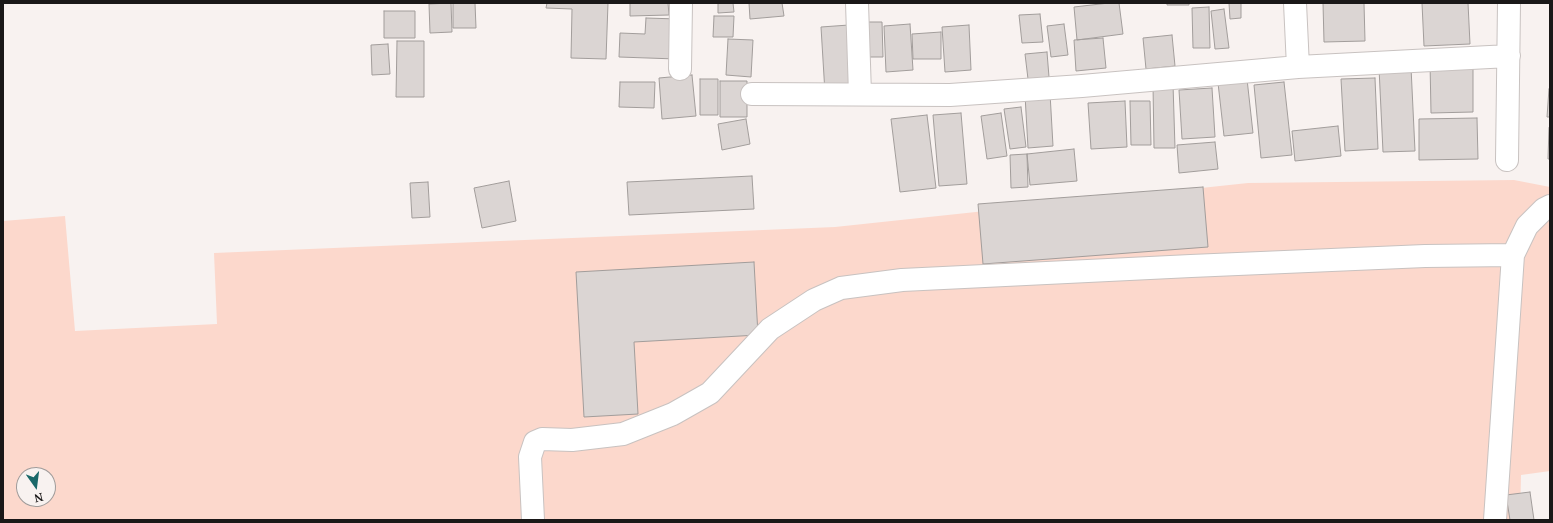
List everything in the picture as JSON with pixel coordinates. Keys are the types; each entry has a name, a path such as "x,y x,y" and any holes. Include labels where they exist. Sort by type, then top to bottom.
{"street":[{"path":"680,69 681,3"},
{"path":"856,3 860,94"},
{"path":"1295,3 1298,67"},
{"path":"1507,160 1509,56 1508,3"},
{"path":"752,94 950,95 1090,85 1298,67 1509,56"},
{"path":"1495,520 1513,255 1527,226 1544,209 1550,206"},
{"path":"533,520 530,457 535,442 542,439 572,440 623,434 673,414 710,393 770,328 814,300 842,288 902,280 1198,265 1425,256 1513,255"}],"shaded area":[{"path":"1514,180 1550,187 1550,471 1521,475 1520,520 3,520 3,221 65,216 75,331 217,324 214,253 835,227 1248,183"}],"building":[{"path":"451,3 452,32 430,33 429,4"},
{"path":"453,3 475,3 476,28 453,28"},
{"path":"547,3 608,3 606,59 571,58 572,9 546,8"},
{"path":"630,3 668,3 669,15 630,16"},
{"path":"718,3 733,3 734,12 718,13"},
{"path":"749,3 782,3 784,16 750,19"},
{"path":"1119,3 1123,34 1077,40 1074,7"},
{"path":"1167,3 1189,3 1189,5 1167,5"},
{"path":"1229,3 1241,3 1241,18 1230,19"},
{"path":"1323,3 1364,3 1365,41 1324,42"},
{"path":"1422,3 1468,3 1470,44 1424,46"},
{"path":"1209,7 1210,48 1193,48 1192,8"},
{"path":"1224,9 1229,48 1215,49 1211,11"},
{"path":"384,11 415,11 415,38 384,38"},
{"path":"1040,14 1043,42 1022,43 1019,15"},
{"path":"714,16 734,16 733,37 713,37"},
{"path":"646,18 678,19 676,59 619,57 620,33 645,34"},
{"path":"863,22 882,22 883,57 865,57"},
{"path":"910,24 913,70 886,72 884,26"},
{"path":"1064,24 1068,55 1051,57 1047,26"},
{"path":"849,25 853,91 825,93 821,27"},
{"path":"969,25 971,70 945,72 942,27"},
{"path":"941,32 941,59 913,59 912,34"},
{"path":"1172,35 1175,66 1146,69 1143,38"},
{"path":"1103,38 1106,68 1076,71 1074,40"},
{"path":"728,39 753,40 751,77 726,75"},
{"path":"397,41 424,41 424,97 396,97"},
{"path":"388,44 390,74 372,75 371,45"},
{"path":"1047,52 1049,77 1028,79 1025,54"},
{"path":"1473,61 1473,112 1431,113 1430,62"},
{"path":"1411,67 1415,151 1383,152 1379,68"},
{"path":"692,75 696,116 662,119 659,78"},
{"path":"1375,78 1378,149 1345,151 1341,79"},
{"path":"700,79 718,79 718,115 700,115"},
{"path":"1247,79 1253,133 1224,136 1218,83"},
{"path":"720,81 747,81 747,117 720,117"},
{"path":"620,82 655,82 654,108 619,107"},
{"path":"1284,82 1292,155 1261,158 1254,85"},
{"path":"1173,84 1175,148 1154,148 1153,85"},
{"path":"1212,88 1215,137 1182,139 1179,90"},
{"path":"1549,89 1550,117 1547,117"},
{"path":"1050,93 1053,146 1028,148 1025,95"},
{"path":"1125,101 1127,147 1091,149 1088,103"},
{"path":"1130,101 1150,101 1151,145 1131,145"},
{"path":"1021,107 1026,147 1010,149 1004,109"},
{"path":"961,113 967,184 939,186 933,115"},
{"path":"1001,113 1007,156 987,159 981,116"},
{"path":"927,115 936,188 900,192 891,119"},
{"path":"1477,118 1478,159 1419,160 1419,119"},
{"path":"746,119 750,144 722,150 718,124"},
{"path":"1338,126 1341,156 1295,161 1292,131"},
{"path":"1549,128 1550,159 1548,159"},
{"path":"1215,142 1218,169 1179,173 1177,145"},
{"path":"1074,149 1077,181 1030,185 1027,154"},
{"path":"1027,154 1028,187 1011,188 1010,155"},
{"path":"752,176 754,209 629,215 627,182"},
{"path":"509,181 516,221 482,228 474,188"},
{"path":"428,182 430,217 412,218 410,183"},
{"path":"1203,187 1208,247 983,264 978,204"},
{"path":"754,262 758,335 634,342 638,414 584,417 576,272"},
{"path":"1530,492 1534,520 1510,520 1506,495"}]}
